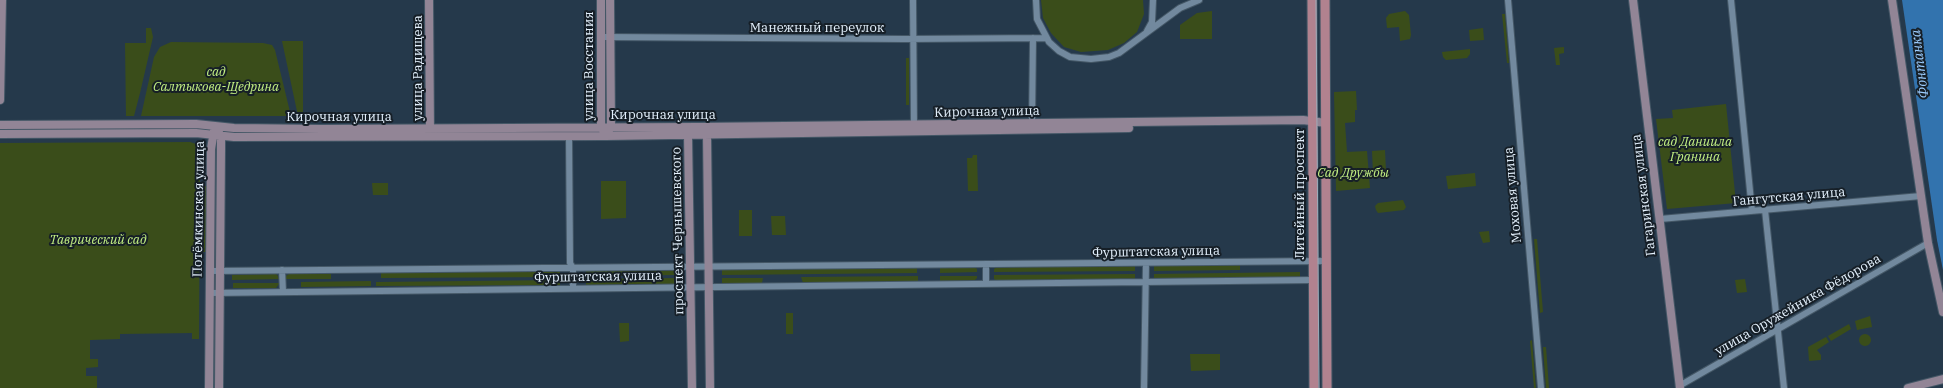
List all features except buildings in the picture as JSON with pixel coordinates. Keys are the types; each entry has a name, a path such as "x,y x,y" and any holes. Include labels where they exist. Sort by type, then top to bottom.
{"main road":[{"path":"0,100 2,0"},
{"name":"улица Радищева","path":"429,0 430,132"},
{"name":"улица Восстания","path":"601,0 601,127 606,136"},
{"name":"улица Восстания","path":"606,136 611,127 610,0"},
{"name":"Литейный проспект","path":"1312,0 1314,388"},
{"name":"Литейный проспект","path":"1325,0 1327,388"},
{"name":"Гагаринская улица","path":"1632,0 1680,387"},
{"path":"1892,0 1928,243 1943,312"},
{"name":"Кирочная улица","path":"0,134 217,135 430,132 601,127 914,128 1313,123"},
{"name":"Кирочная улица","path":"0,125 196,124 234,128 606,136 707,135 1032,124 1326,123"},
{"name":"Потёмкинская улица","path":"216,126 219,271 219,388"},
{"path":"698,128 707,135 710,388"},
{"name":"Потёмкинская улица","path":"209,388 210,271 217,135"},
{"name":"проспект Чернышевского","path":"688,135 692,388"},
{"path":"1908,388 1943,379"}],"street":[{"path":"913,0 914,128"},
{"path":"1036,0 1037,19 1046,38 1059,51 1070,56 1091,59 1109,57 1119,53 1131,46 1147,32 1186,4 1199,0"},
{"path":"1147,32 1152,22 1153,0"},
{"name":"Моховая улица","path":"1508,0 1541,388"},
{"path":"1731,0 1752,211"},
{"name":"Манежный переулок","path":"601,38 1046,38"},
{"path":"1032,38 1032,124"},
{"name":"проспект Чернышевского","path":"688,135 698,128"},
{"path":"569,136 570,263 573,268 573,288"},
{"name":"Гангутская улица","path":"1660,219 1921,196"},
{"path":"1765,210 1784,388"},
{"name":"улица Оружейника Фёдорова","path":"1680,387 1928,243"},
{"name":"Фурштатская улица","path":"210,271 1146,263 1326,260"},
{"path":"1144,388 1146,263"},
{"path":"986,264 986,283"},
{"path":"282,270 282,292"},
{"name":"Фурштатская улица","path":"210,293 691,286 1313,280"}],"green space":[{"path":"1041,0 1143,0 1144,14 1137,32 1124,43 1108,50 1081,52 1064,47 1051,33 1043,18"},
{"path":"1212,11 1212,39 1180,39 1180,25 1197,13"},
{"path":"1405,11 1409,15 1411,35 1410,39 1400,41 1399,27 1387,28 1386,18 1389,14"},
{"path":"1502,14 1505,14 1509,63 1507,63"},
{"name":"сад Салтыкова-Щедрина","path":"146,28 151,28 153,37 134,116 126,116 125,43 146,43"},
{"path":"1483,28 1484,40 1470,41 1469,30"},
{"name":"сад Салтыкова-Щедрина","path":"282,41 303,41 303,117 298,116"},
{"name":"сад Салтыкова-Щедрина","path":"171,42 263,43 272,45 275,50 291,116 141,116 154,57 160,47"},
{"path":"1564,47 1564,53 1559,54 1560,65 1556,65 1554,48"},
{"path":"1470,49 1470,54 1467,58 1446,60 1443,57 1442,52"},
{"path":"906,58 909,58 909,105 906,105"},
{"name":"Сад Дружбы","path":"1356,91 1357,110 1355,110 1355,122 1345,123 1347,152 1367,151 1370,188 1336,191 1334,92"},
{"name":"сад Даниила Гранина","path":"1726,104 1736,203 1667,209 1656,119 1673,118 1672,110"},
{"name":"Таврический сад","path":"190,142 196,144 199,150 200,159 199,339 192,339 192,333 120,334 120,339 90,340 90,359 98,359 98,367 86,368 86,376 97,376 97,388 0,388 0,143"},
{"path":"1385,150 1386,171 1373,173 1372,151"},
{"path":"973,155 977,155 978,191 968,191 967,158 972,158"},
{"path":"1475,173 1476,186 1448,189 1446,176"},
{"path":"601,181 626,181 626,218 601,219"},
{"path":"372,183 388,183 388,195 373,195"},
{"path":"204,186 206,186 206,252 203,252"},
{"path":"1403,200 1406,207 1404,210 1378,213 1376,210 1375,206 1378,203"},
{"path":"739,210 752,210 752,236 739,236"},
{"path":"771,216 785,216 786,235 772,235"},
{"path":"1489,231 1490,242 1483,243 1479,232"},
{"path":"1534,239 1537,239 1543,312 1540,313"},
{"path":"1154,265 1240,265 1240,270 1154,271"},
{"path":"1135,266 1135,271 994,272 994,269 997,267"},
{"path":"940,267 974,267 977,269 977,272 940,273"},
{"path":"917,268 917,273 722,275 722,270"},
{"path":"678,270 678,275 586,276 586,271"},
{"path":"560,271 560,277 381,278 381,273"},
{"path":"1300,272 1300,278 1154,279 1154,274"},
{"path":"276,274 279,279 232,280 232,275"},
{"path":"289,274 331,274 331,279 286,279 286,276"},
{"path":"1135,274 1135,279 997,281 994,279 994,275"},
{"path":"918,276 918,281 803,283 801,277"},
{"path":"940,276 977,276 977,278 974,281 940,281"},
{"path":"678,278 678,284 586,285 586,279"},
{"path":"722,278 763,278 762,283 722,283"},
{"path":"1745,279 1747,292 1737,293 1735,280"},
{"path":"560,280 560,285 376,286 376,282"},
{"path":"371,281 371,286 301,287 301,282"},
{"path":"233,283 279,284 276,288 233,288"},
{"path":"786,313 793,313 793,334 786,334"},
{"path":"1870,316 1872,327 1857,330 1855,321"},
{"path":"619,323 629,323 629,341 620,342"},
{"path":"1849,324 1851,329 1831,341 1828,336"},
{"path":"1863,334 1867,334 1871,340 1867,346 1863,346 1859,342 1859,338"},
{"path":"1826,337 1829,342 1817,350 1821,355 1821,360 1809,361 1808,347"},
{"path":"1532,340 1536,388 1534,388 1530,341"},
{"path":"1543,347 1546,347 1549,388 1546,388"},
{"path":"1190,354 1220,354 1220,370 1191,371"}],"water":[{"name":"Фонтанка","path":"1902,0 1943,0 1943,270 1937,240"}],"tram line":[{"path":"1316,0 1319,388"}]}
